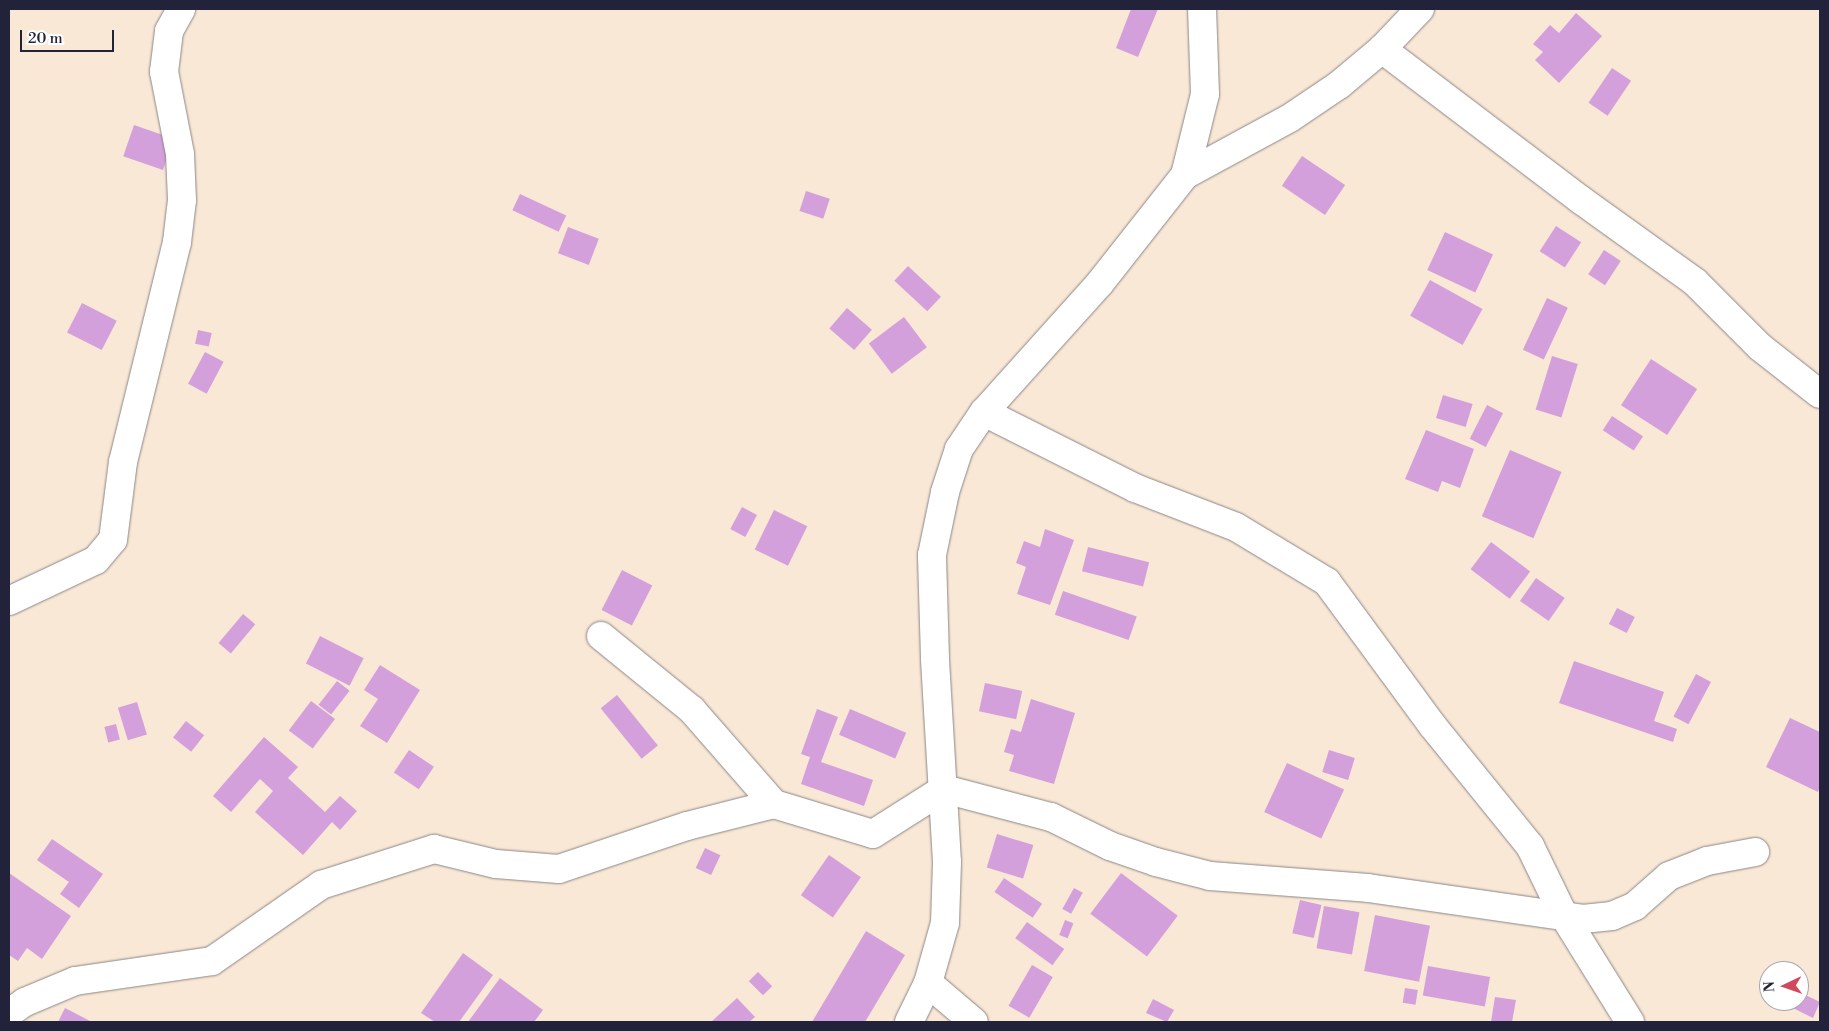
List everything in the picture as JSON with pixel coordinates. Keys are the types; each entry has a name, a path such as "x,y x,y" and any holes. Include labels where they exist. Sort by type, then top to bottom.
{"street":[{"path":"9,600 96,560 113,540 123,462 177,242 182,200 180,154 164,72 169,31 181,9"},
{"path":"1185,175 1205,94 1202,9"},
{"path":"909,1022 928,983 945,923 947,862 935,658 932,555 945,492 959,449 984,412 1100,283 1185,175 1290,118 1339,85 1382,49 1420,9"},
{"path":"1382,49 1573,194 1695,282 1760,346 1820,394"},
{"path":"984,412 1136,488 1236,527 1327,582 1432,725 1530,846 1564,916 1630,1022"},
{"path":"601,636 692,710 774,804"},
{"path":"9,1013 24,1002 75,981 212,961 321,885 434,849 496,864 559,868 687,826 774,804 873,834 944,789 1051,817 1120,849 1156,862 1210,876 1368,888 1583,919 1612,916 1635,906 1669,876 1707,861 1755,852"},
{"path":"928,983 974,1022"}],"building":[{"path":"1131,9 1158,9 1138,57 1116,48"},
{"path":"1576,13 1602,36 1559,83 1535,60 1543,52 1533,44 1550,25 1559,33"},
{"path":"1612,68 1631,81 1608,116 1589,103"},
{"path":"134,125 174,139 163,170 123,156"},
{"path":"1302,156 1345,185 1325,215 1282,186"},
{"path":"806,191 830,199 823,219 800,211"},
{"path":"520,194 566,216 559,232 512,210"},
{"path":"1556,226 1581,242 1565,267 1540,251"},
{"path":"568,227 599,239 589,265 558,253"},
{"path":"1445,232 1493,254 1475,292 1427,270"},
{"path":"1604,250 1621,261 1605,285 1588,274"},
{"path":"908,266 941,297 927,311 894,281"},
{"path":"1430,280 1482,309 1463,345 1410,316"},
{"path":"1547,298 1568,308 1544,359 1523,350"},
{"path":"82,303 117,321 102,350 67,332"},
{"path":"847,308 872,330 854,350 829,328"},
{"path":"904,317 927,347 892,374 869,343"},
{"path":"198,330 212,333 209,347 195,344"},
{"path":"205,352 224,362 207,394 188,384"},
{"path":"1552,356 1578,364 1561,417 1536,410"},
{"path":"1651,359 1697,389 1667,435 1621,405"},
{"path":"1443,395 1473,404 1466,427 1436,418"},
{"path":"1487,405 1503,413 1486,447 1470,439"},
{"path":"1612,416 1643,436 1634,450 1603,430"},
{"path":"1426,430 1474,449 1460,488 1442,481 1438,492 1405,479"},
{"path":"1510,450 1562,472 1533,538 1482,516"},
{"path":"742,507 757,515 745,537 730,529"},
{"path":"774,510 807,526 788,566 755,550"},
{"path":"1045,529 1074,540 1050,605 1017,594 1026,567 1016,563 1024,541 1040,547"},
{"path":"1491,542 1530,571 1510,599 1471,569"},
{"path":"1088,547 1149,562 1143,586 1082,571"},
{"path":"622,570 652,585 632,626 602,610"},
{"path":"1536,578 1565,598 1549,621 1520,601"},
{"path":"1063,591 1137,616 1129,640 1055,615"},
{"path":"1617,608 1635,617 1627,633 1609,624"},
{"path":"243,614 255,624 231,653 219,643"},
{"path":"320,636 364,658 350,686 306,664"},
{"path":"1574,661 1664,692 1654,721 1677,729 1673,742 1559,703"},
{"path":"380,665 420,690 387,743 360,726 378,699 364,690"},
{"path":"1696,674 1711,682 1688,724 1673,716"},
{"path":"337,681 350,691 331,714 319,705"},
{"path":"985,683 1022,691 1016,719 979,711"},
{"path":"617,695 658,746 642,759 601,708"},
{"path":"1031,699 1075,713 1054,784 1009,771 1014,755 1004,752 1011,729 1021,732"},
{"path":"311,701 335,719 313,749 289,731"},
{"path":"137,702 147,735 128,740 118,708"},
{"path":"817,709 838,717 821,762 873,780 864,806 801,784 810,757 801,754"},
{"path":"850,709 906,733 895,759 839,735"},
{"path":"1790,718 1820,732 1820,787 1818,792 1766,767"},
{"path":"186,721 204,735 191,752 173,738"},
{"path":"116,724 120,740 108,742 104,727"},
{"path":"264,737 298,767 288,778 325,812 340,796 357,811 340,830 332,822 303,855 255,812 273,791 260,779 231,812 213,796"},
{"path":"409,750 434,767 419,789 394,772"},
{"path":"1329,750 1355,758 1348,780 1322,772"},
{"path":"1287,763 1344,790 1321,839 1264,812"},
{"path":"997,834 1033,845 1023,879 987,867"},
{"path":"52,839 103,874 79,908 60,894 69,882 37,860"},
{"path":"705,848 720,855 711,875 696,868"},
{"path":"829,855 861,877 833,918 801,895"},
{"path":"9,873 71,916 42,959 27,948 18,961 9,955"},
{"path":"1121,873 1178,916 1147,956 1090,914"},
{"path":"1004,878 1042,904 1033,918 994,892"},
{"path":"1074,888 1083,893 1071,914 1062,909"},
{"path":"1300,900 1321,905 1314,938 1292,933"},
{"path":"1324,906 1359,912 1352,955 1317,948"},
{"path":"1375,915 1430,926 1419,982 1364,971"},
{"path":"1065,920 1073,923 1068,938 1059,935"},
{"path":"1027,922 1064,949 1052,965 1015,938"},
{"path":"866,931 905,955 865,1022 812,1022"},
{"path":"463,953 493,975 459,1022 435,1022 421,1013"},
{"path":"1032,965 1053,977 1029,1018 1008,1006"},
{"path":"1428,966 1490,977 1485,1006 1423,996"},
{"path":"758,972 772,986 763,995 749,981"},
{"path":"500,978 543,1010 534,1022 468,1022"},
{"path":"1405,988 1418,990 1415,1005 1403,1003"},
{"path":"1495,997 1516,1000 1512,1022 1491,1022"},
{"path":"1809,997 1820,1002 1813,1018 1799,1011 1809,1011"},
{"path":"737,998 755,1017 749,1022 711,1022"},
{"path":"1153,999 1174,1010 1167,1022 1146,1013"},
{"path":"65,1008 92,1022 58,1022"}]}
